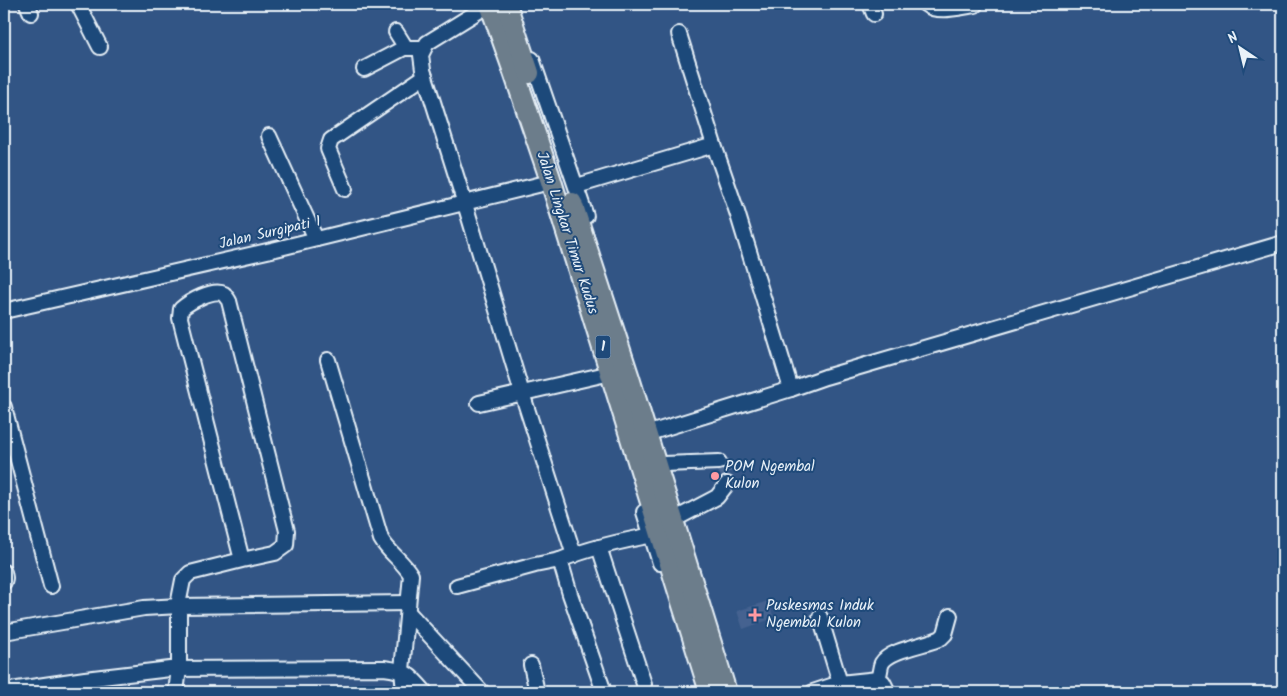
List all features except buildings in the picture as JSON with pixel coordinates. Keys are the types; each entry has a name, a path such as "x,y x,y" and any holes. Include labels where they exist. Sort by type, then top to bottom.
{"highway":[{"name":"Jalan Lingkar Timur Kudus","path":"506,4 650,433 648,468"},
{"name":"Jalan Lingkar Timur Kudus","path":"484,5 512,66 648,468 666,527 710,692"},
{"name":"Jalan Lingkar Timur Kudus","path":"666,527 726,692"}],"street":[{"path":"78,4 100,47"},
{"path":"514,4 577,186 650,433 825,377 1283,243"},
{"path":"925,4 936,9 975,5"},
{"path":"574,554 424,76 420,55 427,43 484,5 602,375 648,468 719,462"},
{"path":"396,32 406,48"},
{"path":"679,34 737,212 791,389"},
{"path":"364,69 406,48 423,48"},
{"path":"345,189 328,149 331,140 424,76"},
{"path":"269,136 316,239"},
{"path":"577,186 714,145"},
{"name":"Jalan Surgipati 1","path":"4,311 465,204 542,184"},
{"path":"176,692 179,669 179,606 183,580 190,574 276,553 286,545 287,531 229,301 224,294 220,293 190,301 181,309 180,318 242,560"},
{"path":"328,360 381,539 411,575 402,670 404,692"},
{"path":"479,403 602,375"},
{"path":"4,407 51,586"},
{"path":"457,586 560,560 574,554 666,527 717,497 727,484"},
{"path":"666,527 700,692"},
{"path":"666,527 734,692"},
{"path":"599,547 644,684"},
{"path":"560,560 604,692"},
{"path":"4,572 6,578 4,582"},
{"path":"4,632 144,608 179,606 408,607 482,692"},
{"path":"878,679 882,663 887,658 941,638 945,634 950,616"},
{"path":"820,618 840,683"},
{"path":"531,665 537,692"},
{"path":"4,691 84,678 179,669 384,668 402,670 425,692"},
{"path":"814,692 840,683 878,679 883,682 888,692"}],"shaded area":[{"name":"Puskesmas Induk Ngembal Kulon","path":"768,601 774,618 743,629 737,611"}],"tunnel":[{"path":"719,462 727,472 727,484"}],"place":[{"name":"POM Ngembal Kulon","path":"715,476"},
{"name":"Puskesmas Induk Ngembal Kulon","path":"755,615"}]}
